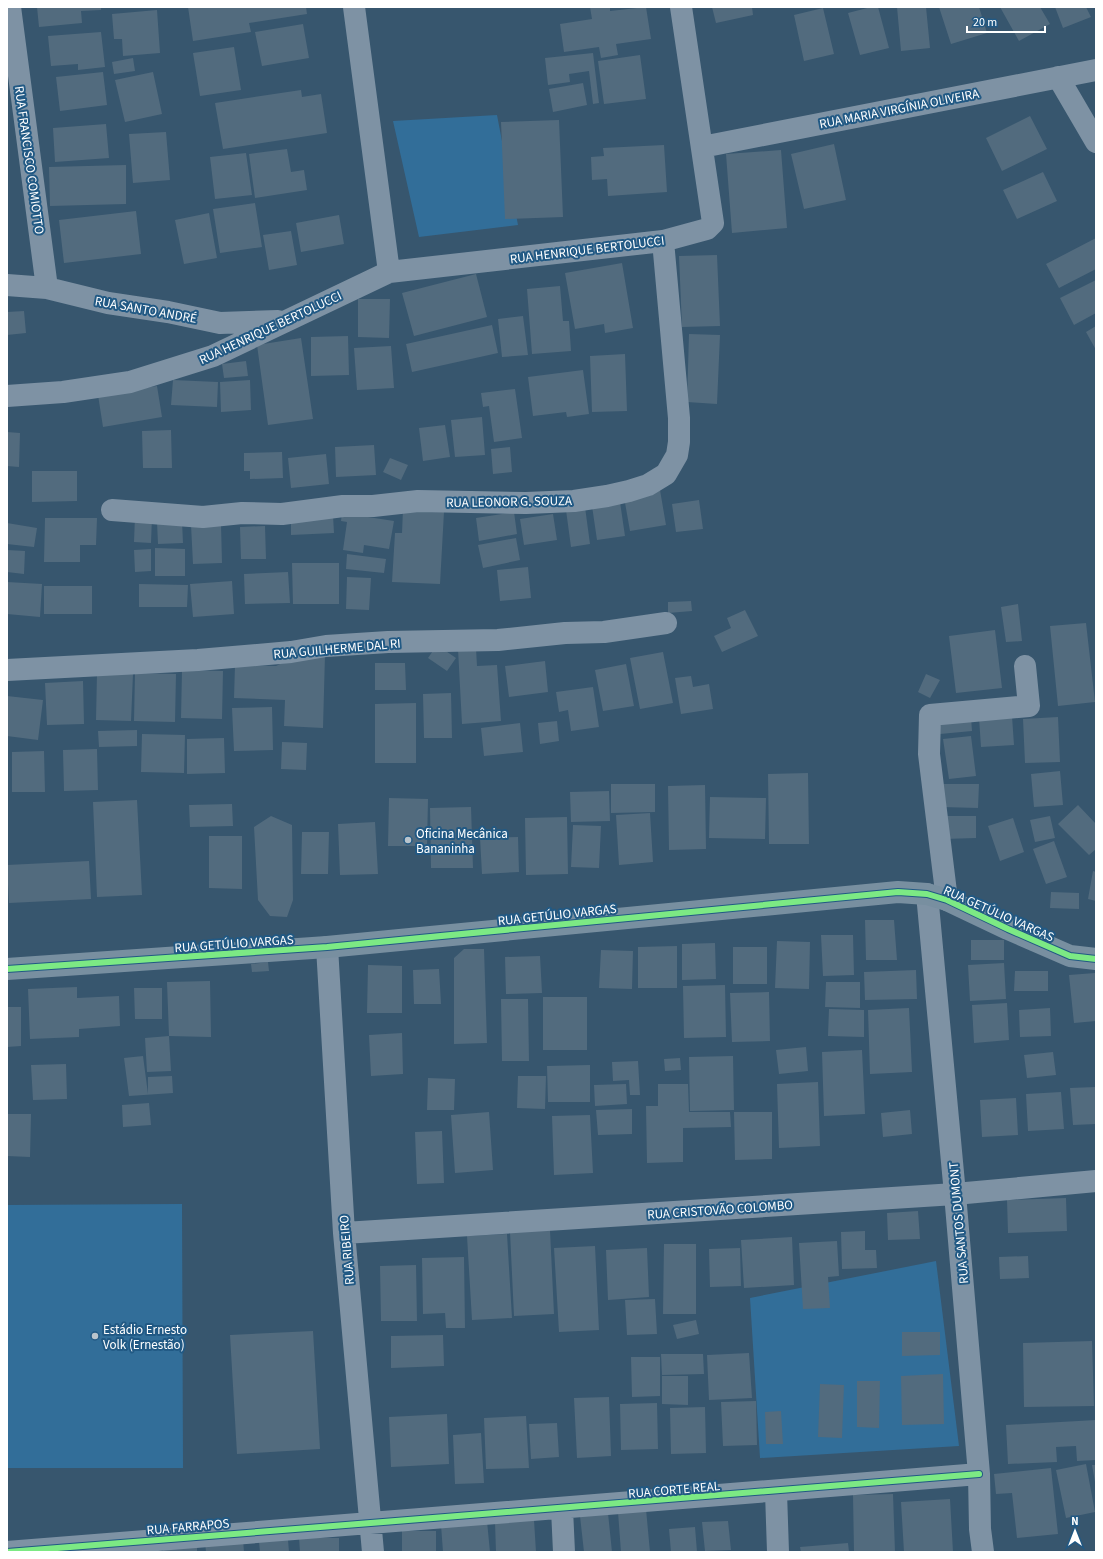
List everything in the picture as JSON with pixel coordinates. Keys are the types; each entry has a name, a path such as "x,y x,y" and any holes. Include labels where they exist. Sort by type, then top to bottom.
{"street":[{"name":"RUA FRANCISCO COMIOTTO","path":"10,7 47,288"},
{"path":"354,7 389,272"},
{"path":"681,7 702,147"},
{"name":"RUA MARIA VIRGÍNIA OLIVEIRA","path":"702,147 1096,70"},
{"path":"1058,77 1096,142"},
{"name":"RUA HENRIQUE BERTOLUCCI","path":"7,396 63,392 130,382 213,356 389,272 663,241 707,229 713,223 702,147"},
{"name":"RUA LEONOR G. SOUZA","path":"112,510 202,517 242,513 282,514 343,506 373,506 418,501 526,503 574,501 607,496 648,485 666,474 677,455 679,442 679,418 663,241"},
{"name":"RUA SANTO ANDRÉ","path":"7,285 47,288 108,303 168,312 220,323 285,321"},
{"name":"RUA GUILHERME DAL RI","path":"7,670 198,660 291,652 326,646 388,642 498,640 560,634 604,632 666,623"},
{"name":"RUA SANTOS DUMONT","path":"983,1552 980,1529 979,1474 956,1194 937,897 929,754 930,715 1029,706 1026,666"},
{"name":"RUA GETÚLIO VARGAS","path":"7,969 327,948 890,893 937,897 1070,956 1096,959"},
{"name":"RUA RIBEIRO","path":"327,948 344,1233 373,1552"},
{"name":"RUA CRISTOVÃO COLOMBO","path":"344,1233 956,1194 1096,1181"},
{"name":"RUA CORTE REAL","path":"370,1522 562,1509 979,1474"},
{"path":"776,1492 778,1552"},
{"path":"562,1509 564,1552"},
{"name":"RUA FARRAPOS","path":"7,1552 370,1522"}],"shaded area":[{"path":"497,115 518,225 419,237 393,121"},
{"name":"Estádio Ernesto Volk (Ernestão)","path":"182,1204 183,1468 7,1468 7,1205"},
{"path":"936,1261 959,1446 760,1458 750,1298"}],"building":[{"path":"37,7 101,7 101,10 81,11 82,23 39,27"},
{"path":"188,7 306,7 307,14 249,23 251,32 193,41"},
{"path":"590,7 610,7 610,11 646,7 651,39 616,44 618,55 601,58 599,47 564,52 560,24 592,19"},
{"path":"712,7 752,7 753,15 716,23"},
{"path":"871,7 878,7 889,48 860,55 848,13"},
{"path":"897,7 926,7 930,48 901,51"},
{"path":"939,7 979,7 987,33 951,44"},
{"path":"1000,7 1040,7 1050,24 1019,41"},
{"path":"1055,7 1086,7 1091,17 1063,28"},
{"path":"823,8 834,54 804,61 794,15"},
{"path":"157,10 160,53 123,56 122,39 114,39 112,14"},
{"path":"303,24 309,58 262,66 255,32"},
{"path":"101,32 105,67 78,70 78,64 51,66 48,36"},
{"path":"234,47 241,90 200,96 193,53"},
{"path":"593,53 599,103 593,104 589,71 569,74 570,82 548,85 545,58"},
{"path":"640,55 646,99 604,104 598,61"},
{"path":"133,58 135,71 114,74 112,62"},
{"path":"103,72 107,105 60,111 56,77"},
{"path":"153,72 162,114 125,122 115,80"},
{"path":"583,83 587,105 553,112 549,89"},
{"path":"301,90 302,97 321,94 327,133 223,149 215,103"},
{"path":"1030,116 1047,149 1002,171 986,138"},
{"path":"559,120 563,217 505,219 501,122"},
{"path":"106,124 109,158 55,162 53,128"},
{"path":"166,132 170,180 133,183 129,134"},
{"path":"834,144 846,200 804,209 791,154"},
{"path":"664,145 667,192 608,196 607,179 592,180 591,157 604,156 603,148"},
{"path":"287,149 291,172 304,170 307,190 255,198 249,154"},
{"path":"781,150 787,228 732,233 726,154"},
{"path":"246,153 252,195 215,199 210,157"},
{"path":"126,165 126,204 50,206 49,167"},
{"path":"1043,172 1057,201 1017,219 1003,190"},
{"path":"255,203 262,247 220,253 213,209"},
{"path":"136,211 141,254 64,263 59,220"},
{"path":"209,213 217,258 184,264 175,220"},
{"path":"339,215 344,244 301,252 296,223"},
{"path":"291,231 297,265 269,270 263,235"},
{"path":"1096,238 1096,269 1059,288 1046,264"},
{"path":"717,255 720,326 682,327 679,256"},
{"path":"622,263 633,328 605,333 604,324 575,329 565,273"},
{"path":"476,274 487,317 414,336 402,293"},
{"path":"1096,280 1096,313 1074,325 1060,298"},
{"path":"560,286 563,321 569,321 571,351 532,354 527,289"},
{"path":"358,299 390,299 389,338 358,337"},
{"path":"24,311 26,333 7,335 7,312"},
{"path":"523,316 528,355 502,357 498,319"},
{"path":"492,325 498,353 412,372 406,344"},
{"path":"1096,326 1096,350 1086,332"},
{"path":"689,334 720,335 717,404 687,402"},
{"path":"348,336 349,375 311,376 311,337"},
{"path":"301,338 313,419 268,425 257,345"},
{"path":"391,346 394,388 357,390 354,348"},
{"path":"625,354 627,411 592,412 590,356"},
{"path":"246,361 248,376 224,378 222,364"},
{"path":"583,370 589,414 567,417 566,412 533,416 528,377"},
{"path":"173,380 218,382 217,407 171,405"},
{"path":"250,380 251,410 221,412 220,382"},
{"path":"157,386 162,417 103,427 98,395"},
{"path":"515,389 522,438 494,442 489,406 483,407 481,393"},
{"path":"482,417 485,455 455,457 451,420"},
{"path":"445,425 450,457 423,461 419,428"},
{"path":"171,430 172,468 143,468 142,431"},
{"path":"7,432 20,433 19,467 7,466"},
{"path":"374,445 376,475 336,477 335,447"},
{"path":"510,447 512,472 493,474 491,449"},
{"path":"282,452 283,478 250,479 250,471 244,471 244,453"},
{"path":"326,454 329,484 291,488 288,458"},
{"path":"390,458 408,465 401,480 383,472"},
{"path":"32,471 77,471 77,501 32,502"},
{"path":"660,490 666,525 630,531 624,497"},
{"path":"699,500 703,529 676,532 672,504"},
{"path":"620,502 625,536 597,540 592,506"},
{"path":"585,507 590,544 571,547 566,510"},
{"path":"403,509 444,512 440,584 392,582 395,533 402,533"},
{"path":"514,512 517,534 479,541 476,518"},
{"path":"342,513 394,521 389,549 364,545 363,553 343,550 347,522 341,521"},
{"path":"553,514 557,540 524,545 520,519"},
{"path":"333,515 334,533 291,535 291,517"},
{"path":"135,516 152,517 151,543 134,542"},
{"path":"45,518 97,518 96,545 80,545 80,562 44,562"},
{"path":"182,521 183,543 158,544 157,522"},
{"path":"7,523 37,528 34,547 7,544"},
{"path":"221,524 222,563 193,564 191,525"},
{"path":"265,526 266,559 241,559 240,527"},
{"path":"516,538 520,560 483,568 478,545"},
{"path":"155,548 185,549 185,576 155,576"},
{"path":"151,549 151,571 135,572 134,550"},
{"path":"7,550 25,551 24,574 7,572"},
{"path":"347,554 386,559 384,573 346,569"},
{"path":"292,563 339,563 339,604 293,604"},
{"path":"528,567 531,598 500,601 497,570"},
{"path":"288,572 290,603 245,604 244,574"},
{"path":"347,577 371,578 369,610 346,609"},
{"path":"232,581 234,614 193,617 190,584"},
{"path":"7,582 42,584 40,617 7,614"},
{"path":"139,584 188,585 187,607 139,607"},
{"path":"44,586 92,586 92,614 44,614"},
{"path":"691,601 692,611 668,613 668,602"},
{"path":"1018,604 1022,641 1006,642 1001,607"},
{"path":"745,610 758,636 722,652 714,636 731,628 727,618"},
{"path":"1086,623 1095,702 1058,706 1050,626"},
{"path":"995,630 1002,688 956,693 949,636"},
{"path":"437,645 456,658 447,671 428,658"},
{"path":"476,648 477,666 497,665 501,721 462,724 458,649"},
{"path":"663,652 673,703 640,709 630,658"},
{"path":"325,655 323,728 284,726 285,700 234,698 235,665 276,666"},
{"path":"545,661 548,692 509,697 505,666"},
{"path":"375,663 405,663 406,690 375,690"},
{"path":"626,664 634,706 603,711 595,670"},
{"path":"182,670 223,671 222,719 181,718"},
{"path":"97,673 133,674 131,721 96,720"},
{"path":"135,673 176,674 175,722 134,721"},
{"path":"926,674 940,680 930,698 918,692"},
{"path":"691,676 693,687 709,684 713,709 681,714 675,678"},
{"path":"83,681 84,724 47,725 45,683"},
{"path":"593,687 599,727 571,731 568,710 559,712 556,692"},
{"path":"451,693 452,738 424,738 423,694"},
{"path":"7,696 43,700 38,740 7,736"},
{"path":"416,703 416,763 375,763 375,704"},
{"path":"272,707 273,750 234,751 232,708"},
{"path":"1012,716 1014,745 981,747 979,718"},
{"path":"971,717 972,731 940,734 938,719"},
{"path":"1058,717 1060,762 1025,763 1023,719"},
{"path":"557,721 559,741 540,744 538,723"},
{"path":"520,723 523,752 484,756 481,728"},
{"path":"137,730 137,746 99,747 98,731"},
{"path":"142,734 185,735 184,773 141,772"},
{"path":"971,736 976,776 949,779 943,739"},
{"path":"224,738 225,773 187,774 187,739"},
{"path":"282,742 307,743 306,770 281,769"},
{"path":"97,749 98,790 64,791 63,750"},
{"path":"44,751 45,792 12,792 12,752"},
{"path":"1060,771 1063,805 1034,807 1031,774"},
{"path":"808,773 809,844 769,844 768,774"},
{"path":"611,784 655,784 655,812 611,813"},
{"path":"942,784 979,784 978,808 942,807"},
{"path":"705,785 706,849 669,850 668,786"},
{"path":"609,791 610,821 571,822 570,792"},
{"path":"710,797 766,798 765,839 709,838"},
{"path":"389,798 428,799 427,846 388,846"},
{"path":"137,800 142,895 97,897 93,802"},
{"path":"232,804 233,826 190,827 189,805"},
{"path":"1078,805 1096,824 1096,849 1089,855 1058,824"},
{"path":"471,807 473,868 431,868 430,808"},
{"path":"650,813 653,862 619,865 616,815"},
{"path":"271,816 292,825 293,900 287,917 270,916 258,900 254,827"},
{"path":"944,816 976,816 976,838 944,839"},
{"path":"1050,816 1055,838 1035,842 1030,820"},
{"path":"567,817 568,874 526,875 525,818"},
{"path":"1013,818 1024,852 1000,861 988,826"},
{"path":"375,822 378,874 340,875 338,824"},
{"path":"573,825 601,826 599,868 571,867"},
{"path":"302,832 329,832 328,874 301,874"},
{"path":"209,836 242,836 242,889 209,888"},
{"path":"518,837 519,872 482,874 480,838"},
{"path":"1054,841 1067,877 1046,884 1033,849"},
{"path":"89,861 91,899 9,903 7,865"},
{"path":"1093,871 1096,872 1096,901 1088,899"},
{"path":"1051,892 1079,893 1079,909 1050,908"},
{"path":"865,920 894,920 897,960 866,960"},
{"path":"821,935 853,935 854,975 823,976"},
{"path":"971,940 1004,940 1004,960 971,960"},
{"path":"777,941 810,942 809,989 775,988"},
{"path":"715,943 716,979 682,980 682,944"},
{"path":"677,946 677,988 638,988 638,947"},
{"path":"733,947 767,947 767,984 733,984"},
{"path":"464,949 484,949 487,1043 454,1044 454,958"},
{"path":"601,950 633,951 632,989 599,988"},
{"path":"540,956 542,993 506,994 505,957"},
{"path":"268,962 269,971 252,972 251,964"},
{"path":"1004,963 1006,999 970,1001 968,965"},
{"path":"368,965 402,966 402,1013 367,1013"},
{"path":"439,969 441,1004 414,1004 413,970"},
{"path":"916,970 917,999 865,1000 864,972"},
{"path":"1015,971 1048,971 1048,991 1014,991"},
{"path":"1095,973 1096,1021 1074,1023 1069,975"},
{"path":"210,981 211,1037 169,1036 167,982"},
{"path":"826,982 860,982 860,1008 825,1007"},
{"path":"725,985 726,1037 684,1038 683,986"},
{"path":"77,987 77,998 119,996 120,1026 79,1029 79,1037 30,1039 28,989"},
{"path":"134,988 162,988 162,1019 135,1019"},
{"path":"769,992 770,1041 732,1042 730,993"},
{"path":"543,997 587,997 587,1050 543,1050"},
{"path":"501,999 528,999 529,1061 502,1061"},
{"path":"1007,1003 1009,1040 974,1043 972,1005"},
{"path":"7,1007 21,1007 21,1046 7,1047"},
{"path":"909,1008 912,1072 870,1074 868,1010"},
{"path":"1050,1008 1051,1036 1020,1037 1019,1010"},
{"path":"829,1009 864,1010 864,1037 828,1036"},
{"path":"402,1033 403,1074 371,1076 369,1035"},
{"path":"169,1036 171,1071 147,1072 145,1038"},
{"path":"806,1047 808,1071 779,1074 776,1050"},
{"path":"862,1050 865,1114 824,1116 822,1052"},
{"path":"1053,1052 1056,1075 1027,1078 1024,1055"},
{"path":"143,1056 148,1094 148,1077 172,1076 173,1093 129,1096 124,1058"},
{"path":"733,1056 734,1110 690,1111 689,1057"},
{"path":"680,1058 681,1070 665,1071 664,1059"},
{"path":"638,1061 640,1095 630,1095 629,1080 613,1081 612,1062"},
{"path":"66,1064 67,1099 33,1100 31,1065"},
{"path":"590,1065 590,1102 548,1102 547,1066"},
{"path":"518,1076 546,1076 545,1109 517,1108"},
{"path":"428,1078 455,1079 454,1110 427,1110"},
{"path":"818,1082 820,1146 779,1148 777,1084"},
{"path":"626,1084 627,1104 595,1106 594,1085"},
{"path":"658,1084 688,1084 689,1112 730,1112 731,1127 683,1128 683,1162 647,1163 646,1106 658,1106"},
{"path":"1096,1087 1096,1124 1073,1125 1070,1088"},
{"path":"1061,1092 1064,1129 1028,1131 1026,1094"},
{"path":"1016,1098 1018,1135 982,1137 980,1100"},
{"path":"149,1103 151,1125 123,1127 122,1105"},
{"path":"632,1109 632,1134 598,1135 596,1110"},
{"path":"910,1110 912,1134 883,1137 881,1113"},
{"path":"489,1112 493,1170 455,1173 451,1115"},
{"path":"734,1112 772,1112 772,1159 735,1160"},
{"path":"7,1114 31,1114 30,1157 7,1156"},
{"path":"590,1115 593,1173 554,1175 552,1116"},
{"path":"442,1131 444,1183 417,1184 415,1132"},
{"path":"1066,1198 1067,1231 1008,1233 1007,1200"},
{"path":"918,1211 920,1239 888,1240 887,1213"},
{"path":"550,1230 554,1314 514,1316 510,1232"},
{"path":"865,1231 865,1250 876,1250 877,1268 842,1269 841,1232"},
{"path":"507,1234 512,1318 472,1320 467,1236"},
{"path":"792,1237 794,1285 744,1288 741,1240"},
{"path":"837,1241 839,1276 828,1277 830,1308 803,1309 799,1243"},
{"path":"664,1244 696,1244 696,1314 663,1314"},
{"path":"595,1246 599,1330 559,1332 554,1248"},
{"path":"647,1248 649,1297 608,1300 606,1250"},
{"path":"740,1248 741,1286 710,1287 709,1249"},
{"path":"1028,1256 1029,1278 1000,1279 999,1257"},
{"path":"464,1257 465,1328 446,1328 445,1313 423,1314 422,1258"},
{"path":"416,1265 417,1321 381,1321 380,1266"},
{"path":"655,1299 657,1334 627,1335 625,1300"},
{"path":"696,1320 699,1334 677,1339 673,1325"},
{"path":"313,1331 320,1449 237,1454 230,1335"},
{"path":"902,1332 940,1332 940,1355 902,1356"},
{"path":"443,1335 444,1366 391,1368 391,1336"},
{"path":"1092,1341 1094,1406 1024,1407 1023,1343"},
{"path":"749,1353 752,1398 709,1400 707,1355"},
{"path":"661,1354 703,1354 704,1374 662,1375"},
{"path":"631,1357 660,1357 660,1396 632,1397"},
{"path":"943,1374 944,1424 902,1425 901,1376"},
{"path":"662,1376 688,1376 688,1405 662,1404"},
{"path":"857,1381 880,1381 879,1428 857,1427"},
{"path":"820,1384 844,1385 842,1438 818,1437"},
{"path":"609,1397 611,1456 577,1458 574,1398"},
{"path":"756,1401 757,1445 723,1446 721,1402"},
{"path":"657,1403 658,1449 621,1450 620,1404"},
{"path":"705,1407 706,1453 671,1454 670,1408"},
{"path":"781,1411 783,1444 766,1444 765,1412"},
{"path":"447,1414 449,1464 391,1467 389,1417"},
{"path":"526,1416 529,1468 486,1469 484,1418"},
{"path":"1096,1420 1096,1460 1077,1461 1076,1446 1056,1447 1057,1462 1008,1464 1006,1425"},
{"path":"557,1423 559,1457 531,1459 529,1424"},
{"path":"481,1433 484,1483 455,1484 453,1435"},
{"path":"1086,1464 1095,1512 1066,1518 1056,1470"},
{"path":"1092,1465 1096,1465 1096,1482 1095,1482"},
{"path":"1051,1468 1058,1534 1017,1538 1012,1493 996,1494 994,1474"},
{"path":"893,1494 895,1552 854,1552 853,1495"},
{"path":"950,1499 953,1552 904,1552 901,1502"},
{"path":"646,1509 650,1552 621,1552 618,1512"},
{"path":"608,1513 612,1552 584,1552 580,1516"},
{"path":"534,1520 536,1552 496,1552 495,1522"},
{"path":"487,1521 490,1552 443,1552 441,1525"},
{"path":"728,1521 731,1550 705,1551 702,1522"},
{"path":"695,1527 697,1552 671,1552 669,1529"},
{"path":"402,1531 436,1531 436,1552 402,1552"},
{"path":"299,1538 339,1538 339,1552 300,1552"},
{"path":"243,1539 244,1552 206,1552 205,1542"},
{"path":"288,1540 289,1552 260,1552 259,1542"},
{"path":"848,1543 849,1552 801,1552 800,1547"},
{"path":"197,1545 197,1552 163,1552 163,1546"}],"cycle path":[{"path":"7,969 327,947 898,892 927,894 947,900 1070,956 1096,959"},
{"path":"7,1552 979,1474"}],"place":[{"name":"Oficina Mecânica Bananinha","path":"408,840"},
{"name":"Estádio Ernesto Volk (Ernestão)","path":"95,1336"}]}
